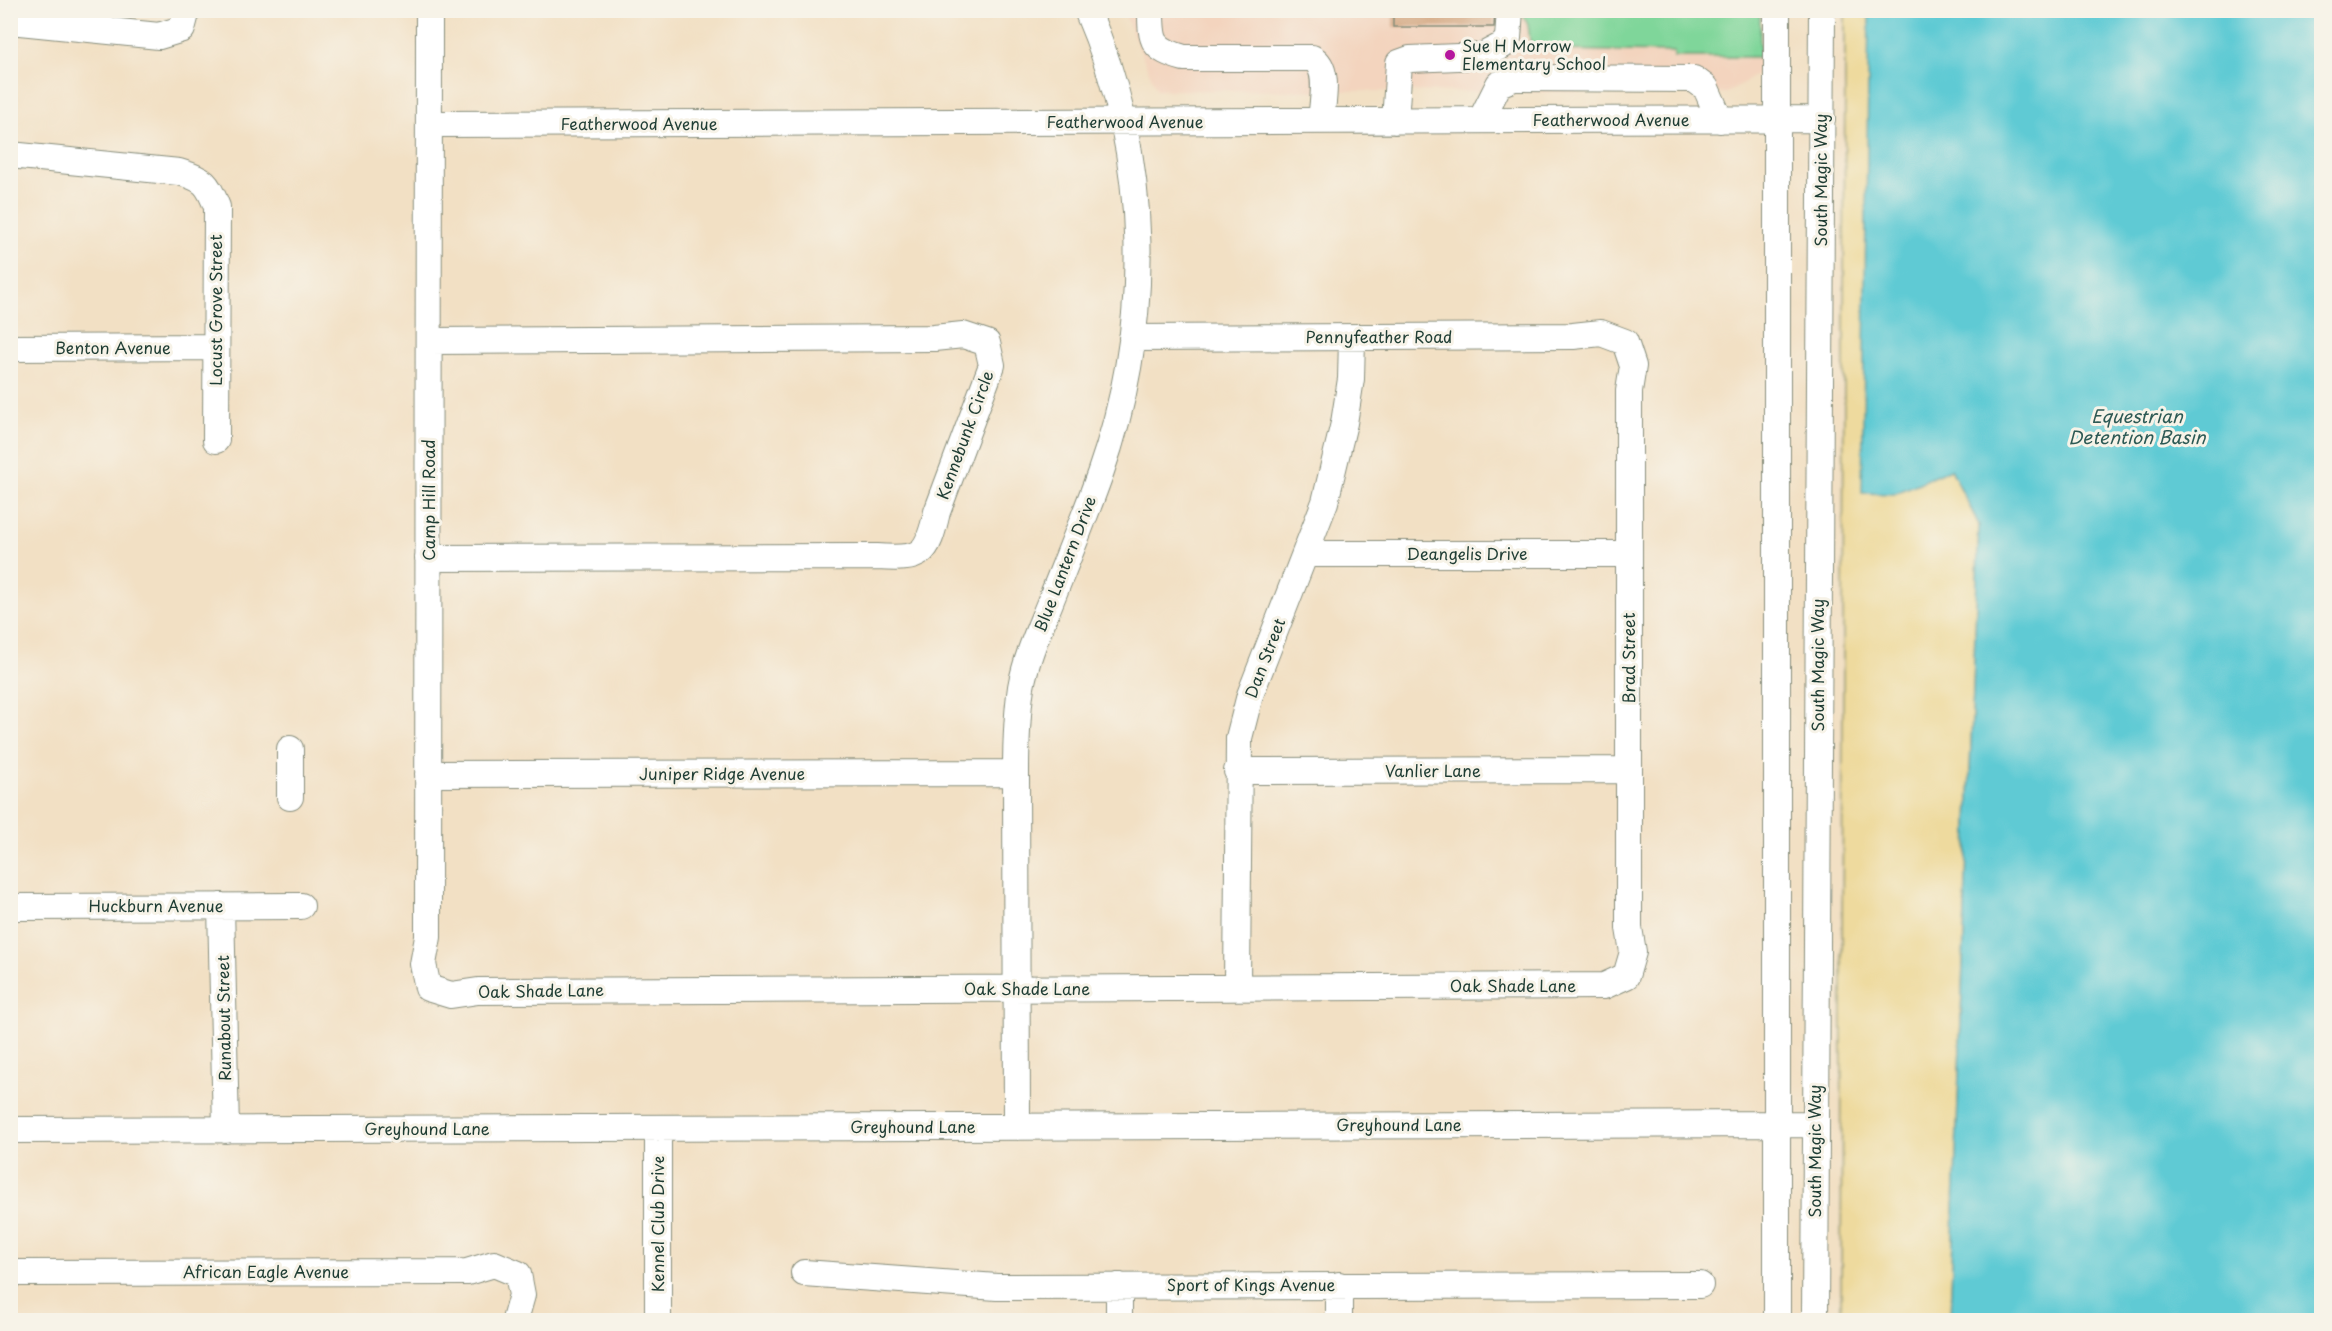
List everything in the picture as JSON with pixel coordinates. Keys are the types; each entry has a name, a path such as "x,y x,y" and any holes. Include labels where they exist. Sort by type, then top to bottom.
{"street":[{"path":"10,21 159,36 182,29 187,10"},
{"name":"Camp Hill Road","path":"428,987 423,964 429,937 429,10"},
{"name":"Blue Lantern Drive","path":"1017,1127 1016,772 1017,725 1022,685 1030,652 1106,455 1127,379 1138,284 1137,204 1122,122 1096,31 1087,10"},
{"path":"1151,10 1153,41 1158,49 1169,54 1184,58 1312,58 1318,61 1323,70 1321,121"},
{"path":"1395,121 1398,63 1410,59 1482,56 1493,51 1508,38 1510,10"},
{"path":"1777,10 1777,1320"},
{"name":"South Magic Way","path":"1815,1320 1822,10"},
{"path":"1481,120 1499,84 1514,78 1694,79 1706,88 1720,120"},
{"name":"Featherwood Avenue","path":"429,124 1822,119"},
{"name":"Locust Grove Street","path":"10,155 179,172 199,178 206,183 217,207 216,440"},
{"name":"Pennyfeather Road","path":"1132,339 1573,336 1601,333 1625,342"},
{"name":"Kennebunk Circle","path":"429,341 934,339 963,335 987,343 992,365 937,512 932,535 922,552 906,559 429,558"},
{"name":"Dan Street","path":"1237,987 1237,771 1244,712 1325,502 1344,423 1350,379 1352,338"},
{"name":"Brad Street","path":"1625,342 1633,366 1629,391 1628,770 1629,928 1633,952 1626,976"},
{"name":"Benton Avenue","path":"10,348 216,347"},
{"name":"Deangelis Drive","path":"1306,554 1629,554"},
{"path":"290,749 290,797"},
{"name":"Vanlier Lane","path":"1237,771 1628,770"},
{"name":"Juniper Ridge Avenue","path":"429,774 1016,772"},
{"name":"Runabout Street","path":"221,906 226,1130"},
{"name":"Huckburn Avenue","path":"10,907 301,906"},
{"name":"Oak Shade Lane","path":"428,987 452,995 478,991 1604,986 1626,976"},
{"name":"Greyhound Lane","path":"10,1130 1815,1124"},
{"name":"Kennel Club Drive","path":"658,1128 658,1320"},
{"name":"African Eagle Avenue","path":"10,1273 467,1272 494,1264 518,1274 522,1295 515,1320"},
{"name":"Sport of Kings Avenue","path":"804,1273 997,1287 1700,1285"},
{"path":"1339,1285 1339,1320"},
{"path":"1119,1286 1119,1320"}],"shaded area":[{"name":"Sue H Morrow Elementary School","path":"1123,11 1760,11 1759,73 1727,93 1157,90"}],"green space":[{"path":"1521,11 1760,11 1760,57 1674,57 1674,52 1554,50 1536,47 1530,41 1528,25"}],"sand":[{"path":"1845,11 1962,11 1951,469 1979,525 1950,1320 1841,1320"}],"water":[{"name":"Equestrian Detention Basin","path":"1869,11 2321,11 2321,1320 1950,1320 1979,525 1951,469 1894,494 1862,493"}],"building":[{"name":"Sue H Morrow Elementary School","path":"1393,10 1495,10 1494,27 1393,27"}],"place":[{"name":"Sue H Morrow Elementary School","path":"1450,55"}]}
